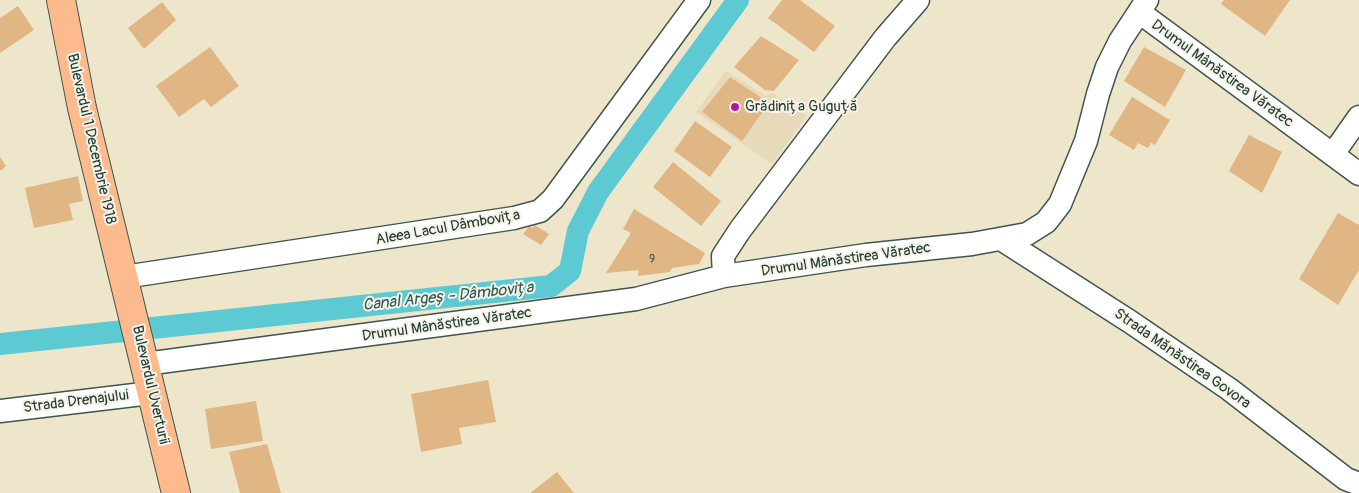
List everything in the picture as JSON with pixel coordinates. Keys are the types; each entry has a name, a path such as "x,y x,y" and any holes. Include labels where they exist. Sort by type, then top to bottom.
{"main road":[{"name":"Bulevardul 1 Decembrie 1918","path":"60,0 82,108 124,277"},
{"name":"Bulevardul Uverturii","path":"124,277 176,493"}],"street":[{"name":"Aleea Lacul Dâmbovița","path":"124,277 514,218 540,211 553,199 699,0"},
{"path":"724,276 724,256 740,230 885,38 918,0"},
{"name":"Drumul Mânăstirea Văratec","path":"145,364 636,299 724,276 1027,234 1046,222 1060,204 1086,141 1107,67 1120,41 1143,6 1359,174"},
{"path":"1332,154 1359,117"},
{"name":"Strada Mănăstirea Govora","path":"1001,239 1168,347 1229,389 1346,479 1359,484"},
{"name":"Strada Drenajului","path":"0,411 151,393"}],"shaded area":[{"path":"726,71 766,96 772,93 807,116 772,164 696,112"}],"building":[{"path":"782,0 800,0 835,26 814,52 768,18"},
{"path":"1224,0 1290,0 1265,36 1221,4"},
{"path":"162,2 176,20 144,49 128,28"},
{"path":"18,6 34,30 0,53 0,18"},
{"path":"761,36 799,60 774,91 765,90 734,67"},
{"path":"210,47 239,86 211,107 204,99 179,117 156,86"},
{"path":"1144,47 1186,70 1165,107 1124,81"},
{"name":"Grădinița Guguță","path":"730,77 769,103 742,141 702,112"},
{"path":"1132,97 1170,120 1155,145 1151,143 1148,148 1138,143 1134,150 1109,135"},
{"path":"695,121 732,147 710,177 674,151"},
{"path":"1249,135 1282,152 1262,193 1229,171"},
{"path":"0,157 6,166 0,171"},
{"path":"673,162 721,201 701,226 653,187"},
{"path":"78,176 83,201 69,204 73,220 34,228 25,188"},
{"path":"634,209 705,253 699,264 672,268 670,272 638,276 639,270 606,273 631,233 623,229"},
{"path":"1338,213 1359,225 1359,270 1338,305 1299,279"},
{"path":"535,225 549,234 541,245 523,234 529,226 532,228"},
{"path":"488,380 496,422 459,428 462,444 421,452 411,394"},
{"path":"256,401 263,441 211,449 205,409"},
{"path":"267,444 281,493 240,493 229,452"},
{"path":"557,472 574,493 530,493"}],"waterway":[{"name":"Canal Argeș - Dâmbovița","path":"0,344 551,286 570,271 578,231 598,192 738,0"}],"place":[{"name":"Grădinița Guguță","path":"735,107"}]}
